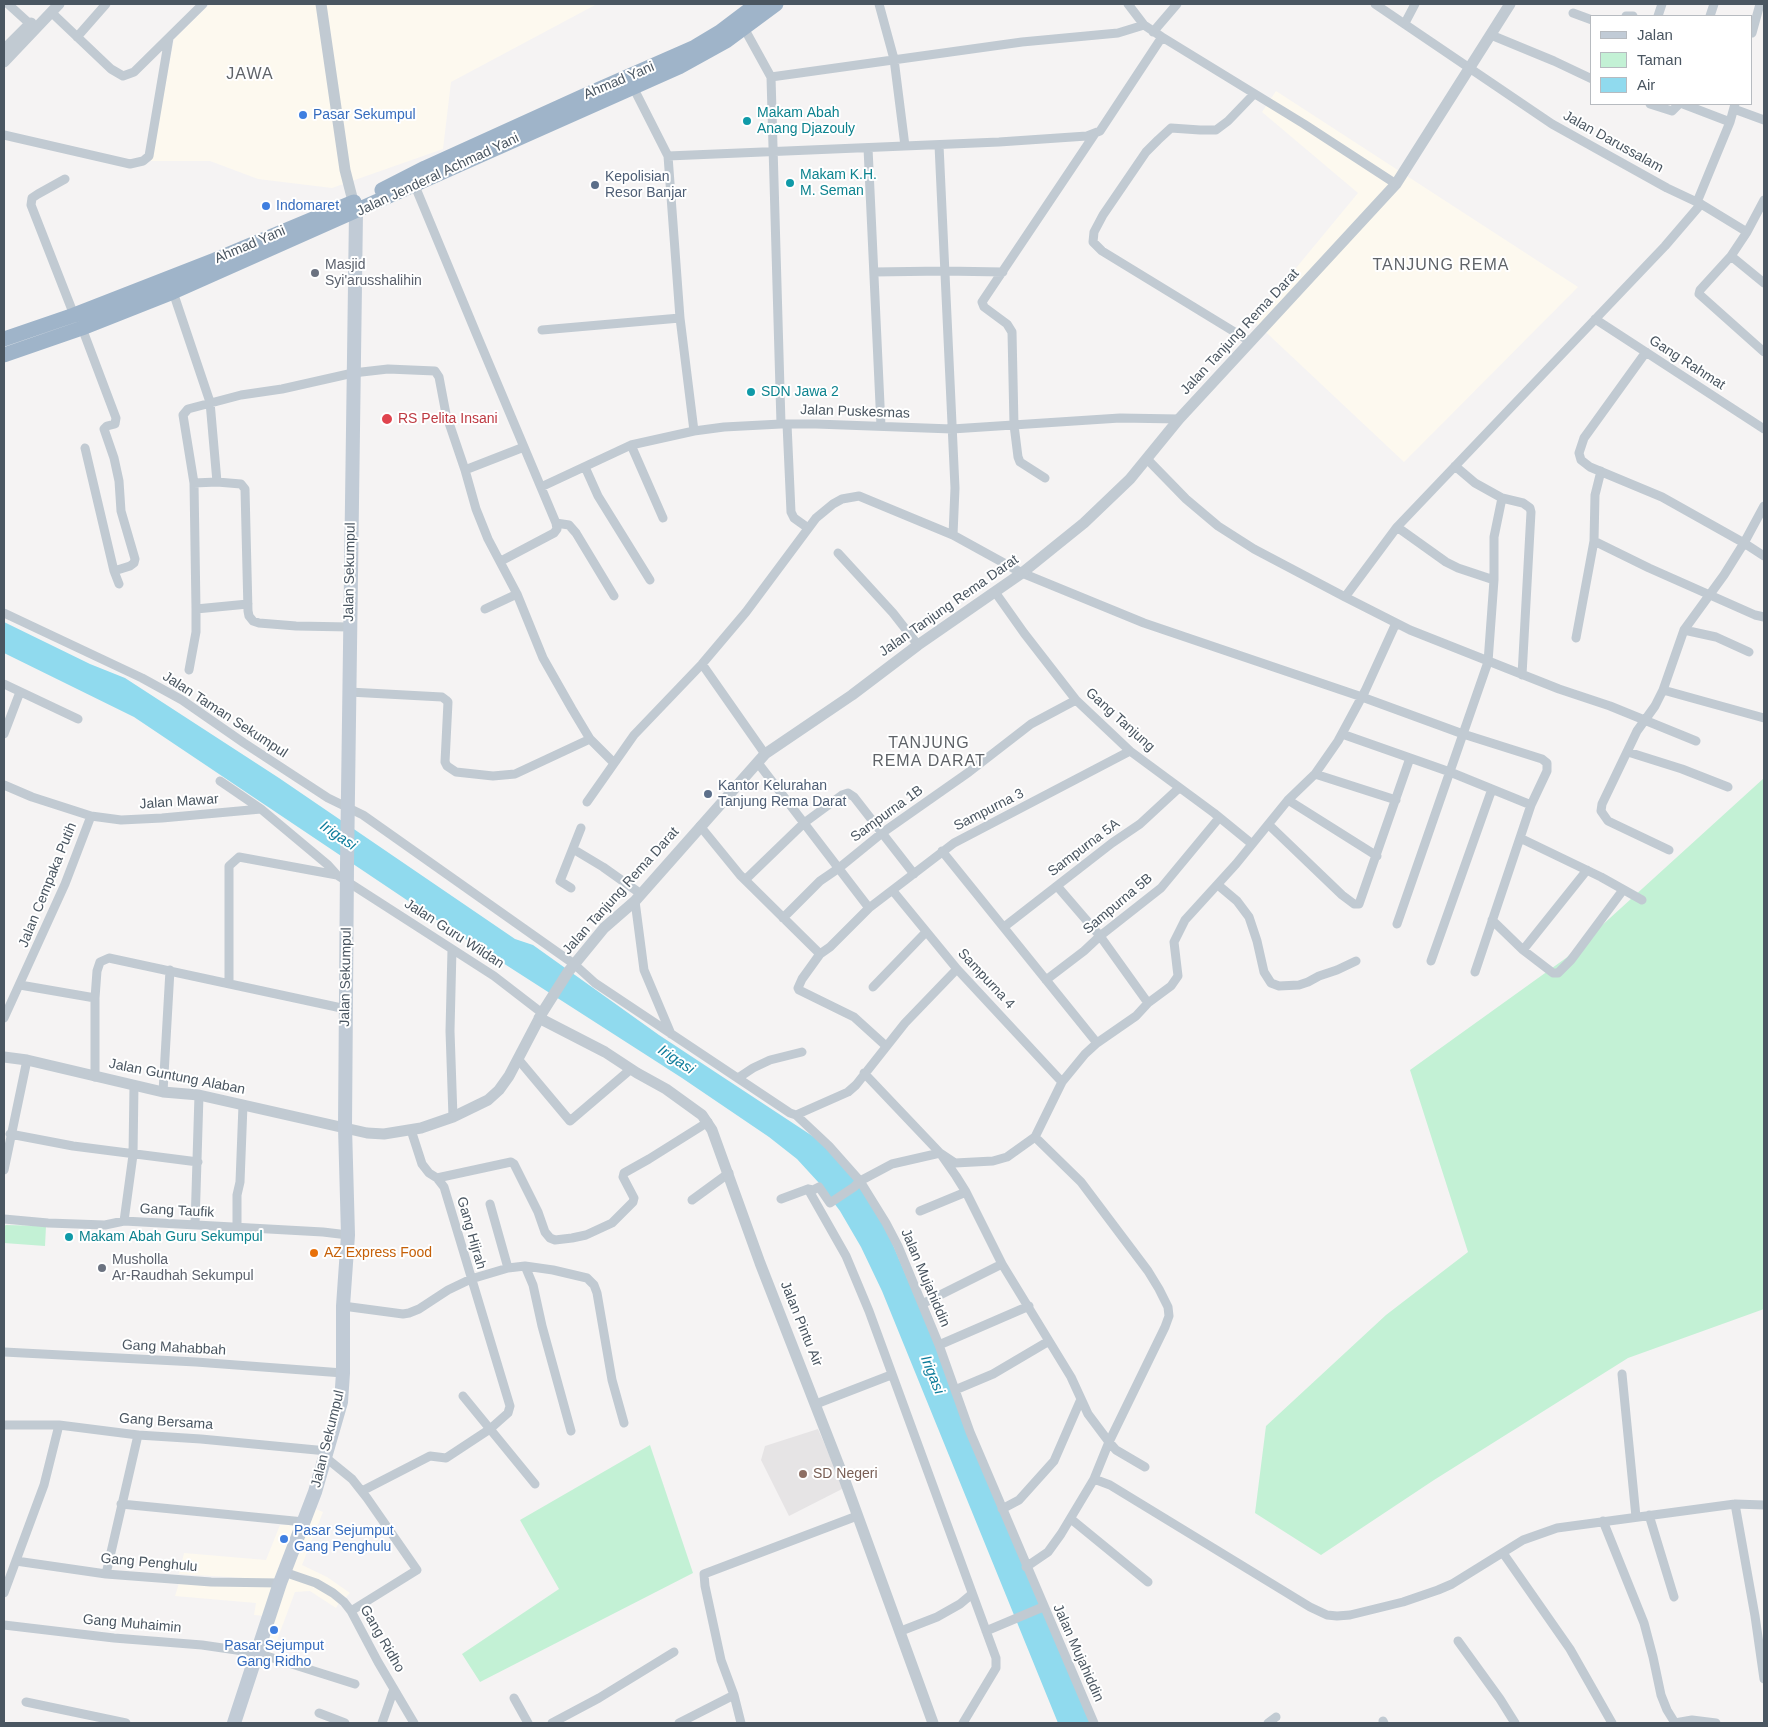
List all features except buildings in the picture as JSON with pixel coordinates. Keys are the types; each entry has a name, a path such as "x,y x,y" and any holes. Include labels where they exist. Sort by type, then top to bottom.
{"highway":[{"name":"Ahmad Yani","path":"4,339 78,321 215,260 354,207 579,98 695,47 720,32 757,4"},
{"name":"Jalan Jenderal Achmad Yani","path":"4,355 78,321 173,292 354,207 415,186 530,132 679,67 726,41 776,4"}],"main road":[{"name":"Jalan Sekumpul","path":"234,1723 282,1577 304,1522 326,1454 340,1402 343,1373 348,1235 345,1126 344,874 347,814 350,626 354,207"}],"street":[{"path":"8,4 33,27"},
{"path":"4,62 53,6 77,37 111,69 123,76 134,72 203,4"},
{"path":"321,4 345,170 354,207"},
{"path":"879,4 894,59 905,146"},
{"path":"1128,4 1144,25 1153,32 1396,184"},
{"path":"1153,32 1177,4"},
{"name":"Jalan Darussalam","path":"1375,4 1552,124 1667,188 1699,203 1747,232"},
{"path":"1405,23 1415,4"},
{"name":"Jalan Tanjung Rema Darat","path":"345,1126 367,1133 384,1134 411,1130 453,1117 488,1100 504,1083 542,1013 571,968 604,928 638,898 761,758 852,695 918,645 1022,574 1108,501 1147,459 1179,419 1396,184 1510,4"},
{"path":"1753,31 1760,20 1760,4"},
{"path":"77,37 103,5"},
{"path":"1573,13 1590,19"},
{"path":"771,77 1022,42 1118,33 1144,25"},
{"path":"4,50 33,27"},
{"path":"744,28 771,77 784,424 791,512 794,518 808,528"},
{"path":"1491,35 1590,78"},
{"path":"4,135 130,164 143,161 149,156 169,38"},
{"path":"1045,478 1020,462 1014,426 1012,332 1007,324 984,306 982,302 1094,135 1100,131 1162,38"},
{"path":"633,87 668,156 680,318 694,431"},
{"path":"1251,342 1102,250 1094,242 1094,232 1146,152 1171,128 1216,130 1228,121 1254,94"},
{"path":"1653,105 1670,111 1680,105"},
{"path":"1684,105 1730,122"},
{"path":"1345,597 1397,527 1665,246 1699,203 1730,122 1734,106 1764,120"},
{"path":"668,156 939,145 1094,135"},
{"path":"939,145 955,488 953,534"},
{"path":"868,148 882,426"},
{"path":"65,179 32,198 31,205 116,418 115,424 106,426 104,429 114,458 119,481 121,511 135,559 134,563 130,566 114,571"},
{"path":"415,186 556,523 557,529 554,533 501,561"},
{"path":"1764,200 1747,232 1731,256 1700,290 1699,294 1764,352"},
{"path":"1731,256 1764,283"},
{"path":"874,272 1003,272"},
{"path":"173,292 210,402 218,482"},
{"path":"542,330 680,318"},
{"name":"Gang Rahmat","path":"1595,319 1764,429"},
{"path":"1646,352 1581,445 1579,453 1581,460 1590,467 1662,497 1764,556"},
{"path":"188,670 196,632 194,483 183,415 188,409 241,394 282,389 353,372 388,369 431,370 438,373 446,414 476,509 488,538 517,594 544,658 572,709 590,739 614,763"},
{"name":"Jalan Puskesmas","path":"541,487 631,445 694,431 724,427 784,424 952,429 1120,418 1179,419"},
{"path":"631,445 663,518"},
{"path":"86,448 114,571 120,584"},
{"path":"465,470 524,448"},
{"path":"1147,459 1186,499 1218,526 1254,550 1345,597 1396,623 1488,662 1696,741"},
{"path":"1455,466 1475,482 1502,498 1527,505 1531,512 1522,675"},
{"path":"585,467 598,496 650,580"},
{"path":"1576,638 1594,541 1595,496 1601,471"},
{"path":"194,483 218,482 241,484 244,486 246,492 249,616 259,623 350,626"},
{"path":"587,802 634,735 702,664 746,612 816,518 842,499 859,496 953,534 1022,574 1144,623 1362,697 1463,734 1545,760 1548,766 1547,771 1531,805 1475,972"},
{"path":"1397,924 1488,662 1494,580 1494,537 1502,498"},
{"path":"1669,850 1608,821 1601,811 1602,804 1644,720 1663,690 1684,630 1711,594 1744,543 1764,506"},
{"path":"556,523 569,525 576,533 614,596"},
{"path":"1397,527 1446,562 1494,580"},
{"path":"1594,541 1648,568 1711,594 1755,615 1764,617"},
{"path":"838,553 893,613 918,645"},
{"name":"Gang Tanjung","path":"995,592 1076,700 1130,751 1252,844"},
{"path":"486,609 517,594"},
{"path":"196,609 248,604"},
{"name":"Jalan Taman Sekumpul","path":"4,613 142,678 182,700 328,798 347,814 363,815 571,968"},
{"path":"781,1199 819,1187 830,1203 857,1184 892,1164 940,1153 955,1163 993,1161 1007,1157 1035,1137 1062,1082 1085,1054 1097,1043 1136,1016 1148,1003 1175,981 1178,976 1178,969 1174,942 1185,920 1218,885 1288,800 1315,774 1342,734 1362,697 1396,623"},
{"path":"1684,630 1716,636 1749,652"},
{"path":"702,664 804,823 869,908"},
{"path":"4,684 78,719"},
{"path":"1663,690 1764,718"},
{"path":"4,734 20,692"},
{"path":"349,692 442,697 448,702 445,762 447,766 456,772 493,776 515,774 590,739"},
{"name":"Sampurna 1B","path":"783,918 820,881 882,833 969,772 1031,724 1076,700"},
{"path":"1342,734 1450,772 1531,805"},
{"name":"Sampurna 3","path":"886,1046 854,1017 799,990 802,979 820,954 852,927 869,908 954,843 1130,751"},
{"path":"1628,752 1682,769 1728,787"},
{"path":"1269,824 1354,904 1360,902 1410,758"},
{"path":"1315,774 1396,800"},
{"path":"220,781 261,809 328,864 344,874"},
{"name":"Jalan Mawar","path":"4,785 32,797 91,816 121,820 261,809"},
{"name":"Sampurna 5A","path":"1004,927 1140,824 1179,788"},
{"path":"1431,961 1492,789"},
{"path":"746,879 804,823 842,795 848,793 854,797 914,874"},
{"path":"1288,800 1376,856"},
{"name":"Jalan Cempaka Putih","path":"4,1018 65,884 91,816"},
{"name":"Sampurna 5B","path":"1046,980 1161,888 1219,818"},
{"path":"700,826 746,879 820,954"},
{"path":"571,888 560,881 581,828"},
{"path":"1520,838 1587,870 1642,900"},
{"path":"573,849 603,867 638,898 644,970 672,1035"},
{"path":"942,851 1097,1043"},
{"path":"229,983 229,866 239,857 344,874"},
{"path":"1523,950 1587,870"},
{"name":"Jalan Guru Wildan","path":"344,874 494,976 542,1013"},
{"path":"1218,885 1237,901 1249,917 1264,972 1271,983 1279,986 1299,985 1356,961"},
{"path":"1057,886 1100,936 1148,1003"},
{"path":"1492,920 1523,950 1553,973 1558,973 1571,960 1624,890"},
{"name":"Sampurna 4","path":"893,891 957,969 1062,1082"},
{"path":"873,987 926,932"},
{"path":"452,949 450,1031 453,1117"},
{"path":"95,1077 97,971 100,962 109,958 346,1009"},
{"name":"Jalan Mujahiddin","path":"571,968 615,994 672,1035 790,1113 796,1115 829,1146 882,1216 898,1246 939,1345 967,1426 1026,1566 1040,1608 1094,1723"},
{"path":"796,1115 848,1092 856,1085 905,1023 957,969"},
{"path":"163,1092 170,970"},
{"path":"20,985 95,998"},
{"name":"Jalan Pintu Air","path":"542,1013 666,1090 702,1115 708,1122 717,1139 760,1263 816,1404 890,1606 901,1631 933,1723"},
{"path":"738,1078 770,1060 802,1052"},
{"name":"Jalan Guntung Alaban","path":"4,1057 27,1060 163,1092 199,1095 345,1126"},
{"path":"518,1059 570,1121 631,1069"},
{"path":"4,1170 6,1146 27,1060"},
{"path":"864,1073 940,1153 966,1192 1002,1264 1071,1377 1088,1414 1116,1450 1145,1467"},
{"path":"124,1222 133,1155 134,1085"},
{"path":"195,1225 199,1095"},
{"path":"237,1228 242,1105"},
{"path":"437,1178 511,1162 514,1164 550,1238 555,1240 572,1238 586,1235 612,1223 634,1202 634,1198 623,1177 624,1173 649,1160 708,1122"},
{"name":"Gang Hijrah","path":"344,1306 403,1314 419,1309 448,1290 471,1279 444,1187 437,1178 428,1173 422,1164 411,1130"},
{"path":"10,1134 72,1146 198,1162"},
{"path":"1026,1566 1048,1552 1071,1519 1094,1479 1109,1442 1169,1316 1168,1307 1160,1289 1148,1271 1081,1182 1035,1137"},
{"path":"692,1200 729,1173"},
{"path":"808,1189 846,1256 869,1312 996,1658 996,1668 963,1723"},
{"path":"920,1211 966,1192"},
{"path":"490,1204 508,1268"},
{"name":"Gang Taufik","path":"4,1219 105,1225 124,1222 195,1225 348,1235"},
{"path":"922,1304 1002,1264"},
{"path":"525,1266 533,1285 542,1326 571,1432"},
{"path":"362,1491 430,1456 446,1458 490,1429 508,1413 510,1406 471,1279 508,1268 525,1266 554,1270 587,1278 594,1285 612,1380 624,1423"},
{"path":"939,1345 1029,1306"},
{"path":"955,1390 994,1374 1049,1341"},
{"name":"Gang Mahabbah","path":"4,1352 196,1362 343,1373"},
{"path":"1622,1374 1636,1517"},
{"path":"816,1404 891,1375"},
{"path":"463,1396 535,1484"},
{"path":"1002,1509 1019,1500 1054,1462 1081,1399"},
{"name":"Gang Bersama","path":"4,1425 59,1425 138,1435 201,1438 326,1454"},
{"path":"4,1593 44,1485 59,1425"},
{"path":"106,1574 138,1435"},
{"path":"326,1454 362,1491 416,1570 351,1611"},
{"path":"1094,1479 1110,1485 1310,1607 1327,1615 1337,1616 1350,1615 1423,1596 1452,1584 1523,1540 1557,1528 1735,1504 1764,1505"},
{"path":"121,1504 304,1522"},
{"path":"1735,1504 1764,1679"},
{"path":"741,1723 734,1695 721,1660 704,1574 857,1516"},
{"path":"1649,1516 1674,1597"},
{"path":"1071,1519 1148,1582"},
{"path":"1603,1521 1644,1623 1654,1657 1661,1695 1667,1710 1675,1723 1692,1720 1716,1723"},
{"path":"1503,1554 1570,1649 1612,1723"},
{"name":"Gang Penghulu","path":"16,1561 106,1574 211,1582 282,1577"},
{"name":"Gang Ridho","path":"282,1577 316,1583 339,1597 351,1611 414,1723"},
{"path":"901,1631 937,1617 960,1604 972,1594"},
{"path":"986,1631 1040,1608"},
{"name":"Gang Muhaimin","path":"4,1625 114,1638 202,1645 257,1653 355,1684"},
{"path":"1458,1642 1500,1699 1515,1723"},
{"path":"558,1722 674,1652"},
{"path":"382,1723 394,1688"},
{"path":"680,1723 734,1695"},
{"path":"514,1698 528,1723"},
{"path":"26,1702 126,1723"},
{"path":"318,1713 346,1723"},
{"path":"1268,1723 1276,1717"}],"shaded area":[{"name":"Pasar Sekumpul","path":"210,4 597,4 451,82 443,149 332,188 258,179 210,161 151,161 174,39"},
{"path":"1276,91 1578,287 1404,462 1253,320 1358,193 1262,112"},
{"name":"SD Negeri","path":"818,1429 844,1488 789,1516 761,1460 765,1446"},
{"path":"313,1508 323,1512 302,1565 327,1577 350,1593 344,1599 288,1570"},
{"name":"Pasar Sejumput Gang Penghulu","path":"280,1525 299,1525 278,1580 179,1574 184,1553 266,1560"},
{"name":"Pasar Sejumput Gang Ridho","path":"286,1575 306,1581 340,1601 336,1608 310,1591 295,1592 271,1656 261,1651"},
{"name":"Pasar Sejumput Gang Penghulu","path":"179,1583 276,1585 266,1616 254,1615 256,1603 175,1596"}],"green space":[{"path":"1764,778 1764,1309 1628,1358 1434,1480 1321,1555 1255,1513 1266,1426 1386,1315 1468,1252 1410,1070 1566,958"},
{"path":"4,1226 46,1226 45,1246 4,1243"},
{"path":"650,1445 693,1573 480,1682 462,1654 559,1589 520,1520"}],"water":[{"name":"Irigasi","path":"4,622 90,664 125,678 279,778 515,939 533,945 659,1035 817,1139 852,1175 888,1233 1090,1723 1058,1723 882,1291 861,1247 840,1211 819,1183 797,1159 769,1137 682,1078 450,929 134,717 4,653"}],"place":[{"name":"Pasar Sekumpul","path":"303,115"},
{"name":"Makam Abah Anang Djazouly","path":"747,121"},
{"name":"Makam K.H. M. Seman","path":"790,183"},
{"name":"Kepolisian Resor Banjar","path":"595,185"},
{"name":"Indomaret","path":"266,206"},
{"name":"Masjid Syi'arusshalihin","path":"315,273"},
{"name":"SDN Jawa 2","path":"751,392"},
{"name":"RS Pelita Insani","path":"387,419"},
{"name":"Kantor Kelurahan Tanjung Rema Darat","path":"708,794"},
{"name":"Makam Abah Guru Sekumpul","path":"69,1237"},
{"name":"AZ Express Food","path":"314,1253"},
{"name":"Musholla Ar-Raudhah Sekumpul","path":"102,1268"},
{"name":"SD Negeri","path":"803,1474"},
{"name":"Pasar Sejumput Gang Penghulu","path":"284,1539"},
{"name":"Pasar Sejumput Gang Ridho","path":"274,1630"}],"district":[{"name":"JAWA","path":"250,75"},
{"name":"TANJUNG REMA","path":"1441,266"},
{"name":"TANJUNG REMA DARAT","path":"929,753"}]}
